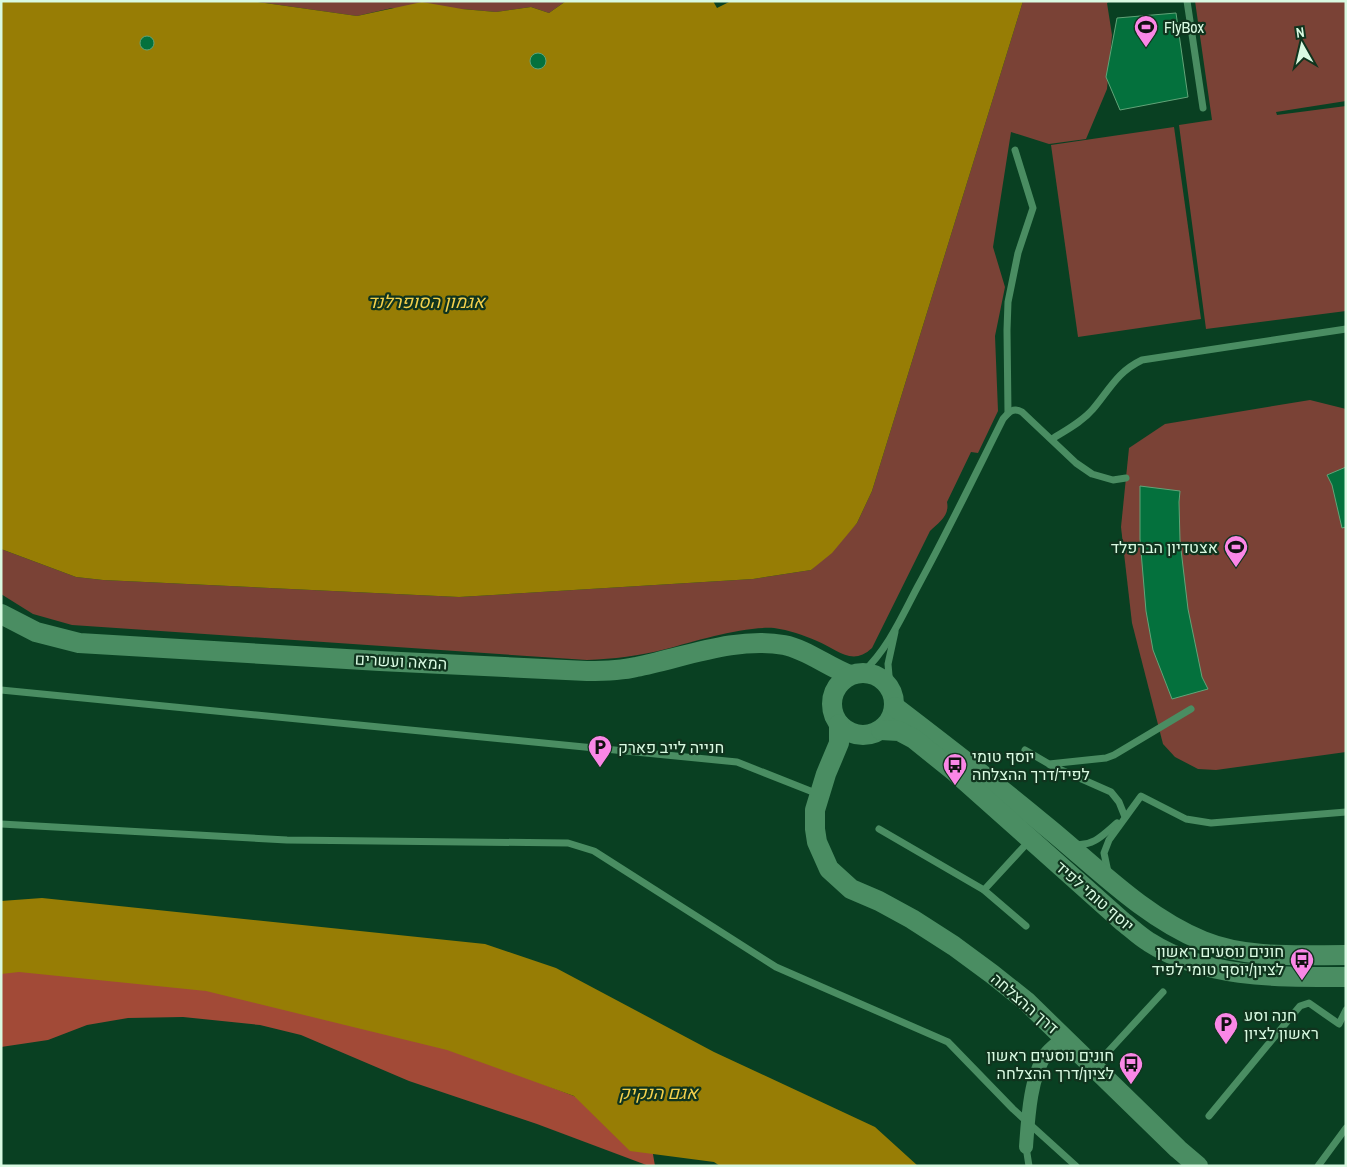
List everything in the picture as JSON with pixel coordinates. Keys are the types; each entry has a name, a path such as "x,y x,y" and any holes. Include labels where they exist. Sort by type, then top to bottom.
{"street":[{"name":"המאה ועשרים","path":"1,614 36,632 79,642 560,670 613,670 636,667 729,646 772,643 786,645 839,671 857,674"},
{"name":"המאה ועשרים","path":"802,652 827,680 833,695"},
{"path":"857,674 874,674 883,679 890,687 895,707 890,720 874,732 852,733 839,724 832,710 833,695 836,687 857,674"},
{"name":"יוסף טומי לפיד","path":"895,707 992,780 1164,922 1204,941 1245,952 1346,955"},
{"name":"דרך ההצלחה","path":"839,724 839,743 818,794 815,810 815,829 818,842 829,869 851,889 879,901 954,946 1026,1001 1093,1068 1198,1166"},
{"name":"יוסף טומי לפיד","path":"874,732 899,731 914,739 955,772 1122,921 1149,942 1172,954 1220,969 1242,973 1346,977"},
{"name":"דרך ההצלחה","path":"874,732 857,744 843,763 835,779 828,811 829,829 839,859 856,880 879,901"},
{"path":"1026,1147 1028,1122 1036,1079 1047,1053 1063,1038"}],"lane":[{"path":"1187,1 1203,108"},
{"path":"1008,413 1008,302 1018,253 1033,208 1015,150"},
{"path":"1052,439 1082,420 1121,373 1129,366 1142,360 1346,329"},
{"path":"857,674 875,661 896,626 956,516 1003,419 1008,413 1017,409 1022,412 1076,463 1092,474 1113,480 1126,478"},
{"path":"890,687 888,664 896,626"},
{"path":"1,690 736,762 818,794"},
{"path":"1049,764 1106,758 1191,709"},
{"path":"1025,750 1049,764 1110,792 1119,802 1125,817"},
{"path":"1109,878 1104,853 1109,840 1141,796 1186,819 1211,823 1346,812"},
{"path":"1067,843 1082,846 1095,842 1125,817"},
{"path":"1,824 287,840 568,843 594,851 776,967 948,1042 1013,1109 1076,1166"},
{"path":"879,829 984,890 1026,926"},
{"path":"984,890 1030,839"},
{"path":"1093,1068 1163,992"},
{"path":"1208,1116 1300,1006 1309,1004 1339,1024 1346,1010"},
{"path":"1318,1166 1346,1128"},
{"path":"1026,1147 1029,1166"}],"shaded area":[{"path":"180,1 566,1 549,13 531,7 496,12 462,9 392,8 357,16 258,2"},
{"path":"1023,1 1110,1 1107,3 1112,35 1107,89 1086,139 1049,144 1011,132 993,247 1005,287 995,336 998,411 978,453 971,452 947,502 945,515 930,531 872,648 865,653 858,656 845,655 824,644 791,631 774,628 749,629 636,655 587,660 72,625 33,614 1,594 1,549 76,577 103,580 459,597 753,579 811,570 857,523 872,491"},
{"path":"1195,1 1346,1 1346,101 1276,112 1277,115 1346,106 1346,311 1206,329 1179,125 1212,120"},
{"path":"1174,127 1201,319 1078,337 1051,145"},
{"name":"אצטדיון הברפלד","path":"1310,400 1346,409 1346,752 1216,770 1198,769 1175,757 1163,744 1132,623 1121,527 1129,448 1165,424"},
{"path":"79,969 377,1019 648,1125 655,1166 649,1166 537,1124 409,1081 301,1035 260,1025 183,1017 128,1018 87,1025 48,1040 1,1047 1,971"}],"water":[{"name":"אגמון הסופרלנד","path":"1,1 258,2 357,16 422,2 462,9 496,12 531,7 549,13 566,1 713,1 717,8 731,1 1023,1 872,491 857,523 832,553 811,570 753,579 459,597 103,580 76,577 1,549"},
{"name":"אגם הנקיק","path":"42,898 485,944 556,968 714,1052 875,1127 918,1166 720,1166 714,1162 630,1151 574,1096 447,1050 206,991 19,972 1,974 1,901"}],"building":[{"name":"FlyBox","path":"1176,13 1188,97 1120,110 1106,77 1117,18"},
{"path":"144,36 150,36 154,43 150,50 144,50 140,46 140,40"},
{"path":"538,53 546,61 538,69 530,61"},
{"path":"1346,467 1346,527 1342,528 1332,485 1327,475"},
{"path":"1140,486 1180,491 1180,541 1188,609 1202,677 1208,689 1172,699 1153,650 1146,611 1140,539"}],"place":[{"name":"FlyBox","path":"1146,48"},
{"name":"אצטדיון הברפלד","path":"1236,568"},
{"name":"חנייה לייב פארק","path":"600,768"},
{"name":"יוסף טומי לפיד/דרך ההצלחה","path":"955,786"},
{"name":"חונים נוסעים ראשון לציון/יוסף טומי לפיד","path":"1302,981"},
{"name":"חנה וסע ראשון לציון","path":"1226,1045"},
{"name":"חונים נוסעים ראשון לציון/דרך ההצלחה","path":"1131,1085"}]}
